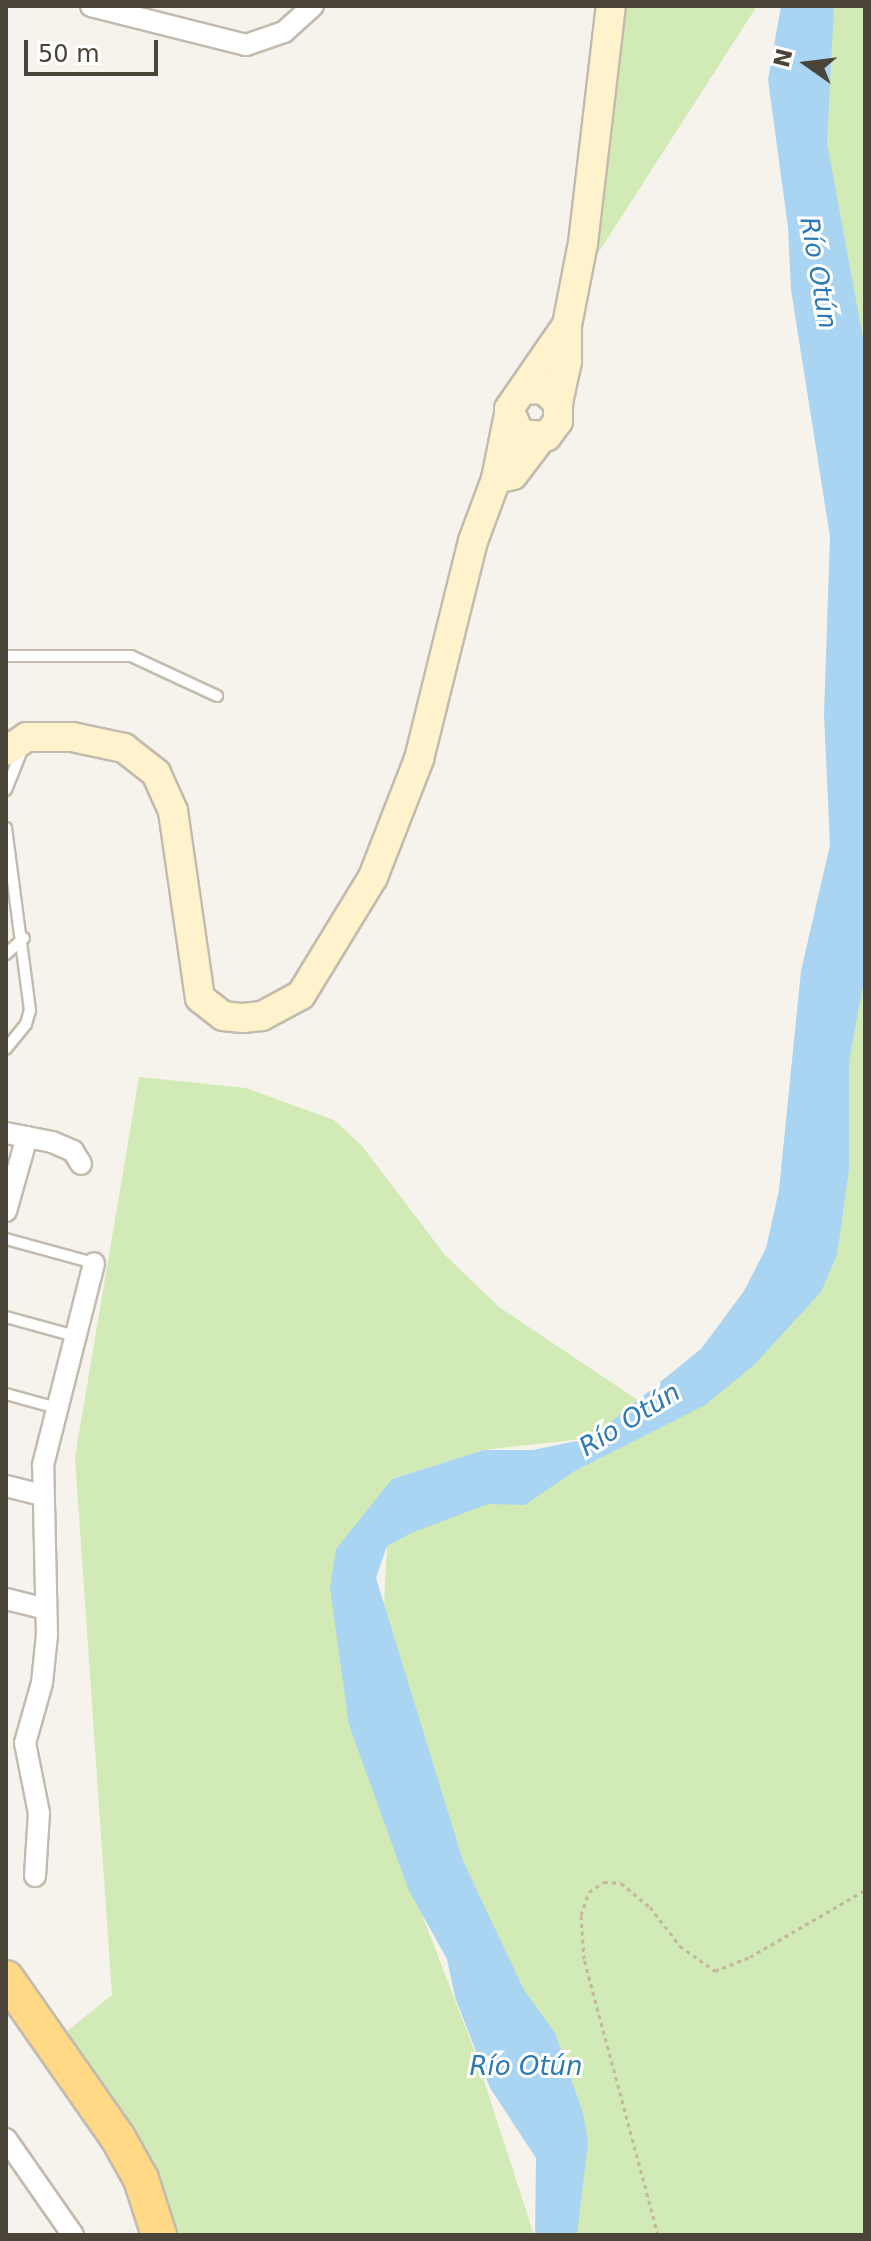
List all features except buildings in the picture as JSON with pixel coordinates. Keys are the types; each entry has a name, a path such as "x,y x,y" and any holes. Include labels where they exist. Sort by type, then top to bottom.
{"highway":[{"path":"6,1978 118,2138 141,2179 159,2235"}],"main road":[{"path":"496,479 513,475 558,421 558,403 567,361 567,325 583,243 611,6"},
{"path":"16,744 72,737 124,748 156,773 173,811 200,998 223,1016 243,1018 262,1016 301,995 375,872 419,759 473,541 496,479 516,402 567,325"},
{"path":"516,402 543,389 558,403"},
{"path":"516,402 520,434 542,437"}],"street":[{"path":"91,6 246,45 284,32 313,6"},
{"path":"6,1211 16,1135 73,1151 81,1164"},
{"path":"35,1876 39,1813 25,1743 42,1683 46,1609 41,1495 43,1465 94,1263"},
{"path":"6,1486 41,1495"},
{"path":"6,1599 46,1609"},
{"path":"6,2139 73,2235"}],"lane":[{"path":"6,656 131,656 217,696"},
{"path":"6,790 16,744"},
{"path":"6,828 24,938 30,1010 26,1024 6,1049"},
{"path":"6,954 24,938"},
{"path":"6,1239 94,1263"},
{"path":"6,1317 75,1336"},
{"path":"6,1394 57,1408"}],"path":[{"path":"658,2235 584,1959 581,1915 589,1892 604,1882 621,1883 650,1907 680,1946 715,1971 750,1957 865,1890"}],"green space":[{"path":"612,6 757,6 584,275"},
{"path":"810,6 865,6 865,537"},
{"path":"865,797 865,2235 577,2235 384,1606 387,1546 454,1492 598,1460 805,1303"},
{"path":"139,1077 246,1088 334,1120 362,1146 445,1255 499,1307 654,1411 591,1438 484,1450 392,1479 349,1725 473,2047 534,2235 154,2235 52,2043 112,1995 75,1457"}],"water":[{"name":"Río Otún","path":"781,6 834,6 827,143 865,349 865,975 849,1061 849,1169 837,1255 821,1292 754,1365 705,1405 573,1472 525,1505 488,1504 411,1533 387,1546 376,1578 463,1861 524,1990 555,2033 583,2113 588,2142 577,2235 535,2235 536,2158 490,2088 455,1997 447,1959 409,1891 349,1725 330,1588 336,1549 392,1479 484,1450 533,1450 591,1438 701,1349 744,1291 766,1248 779,1190 801,971 830,845 824,714 830,537 791,290 788,227 768,80"}]}
